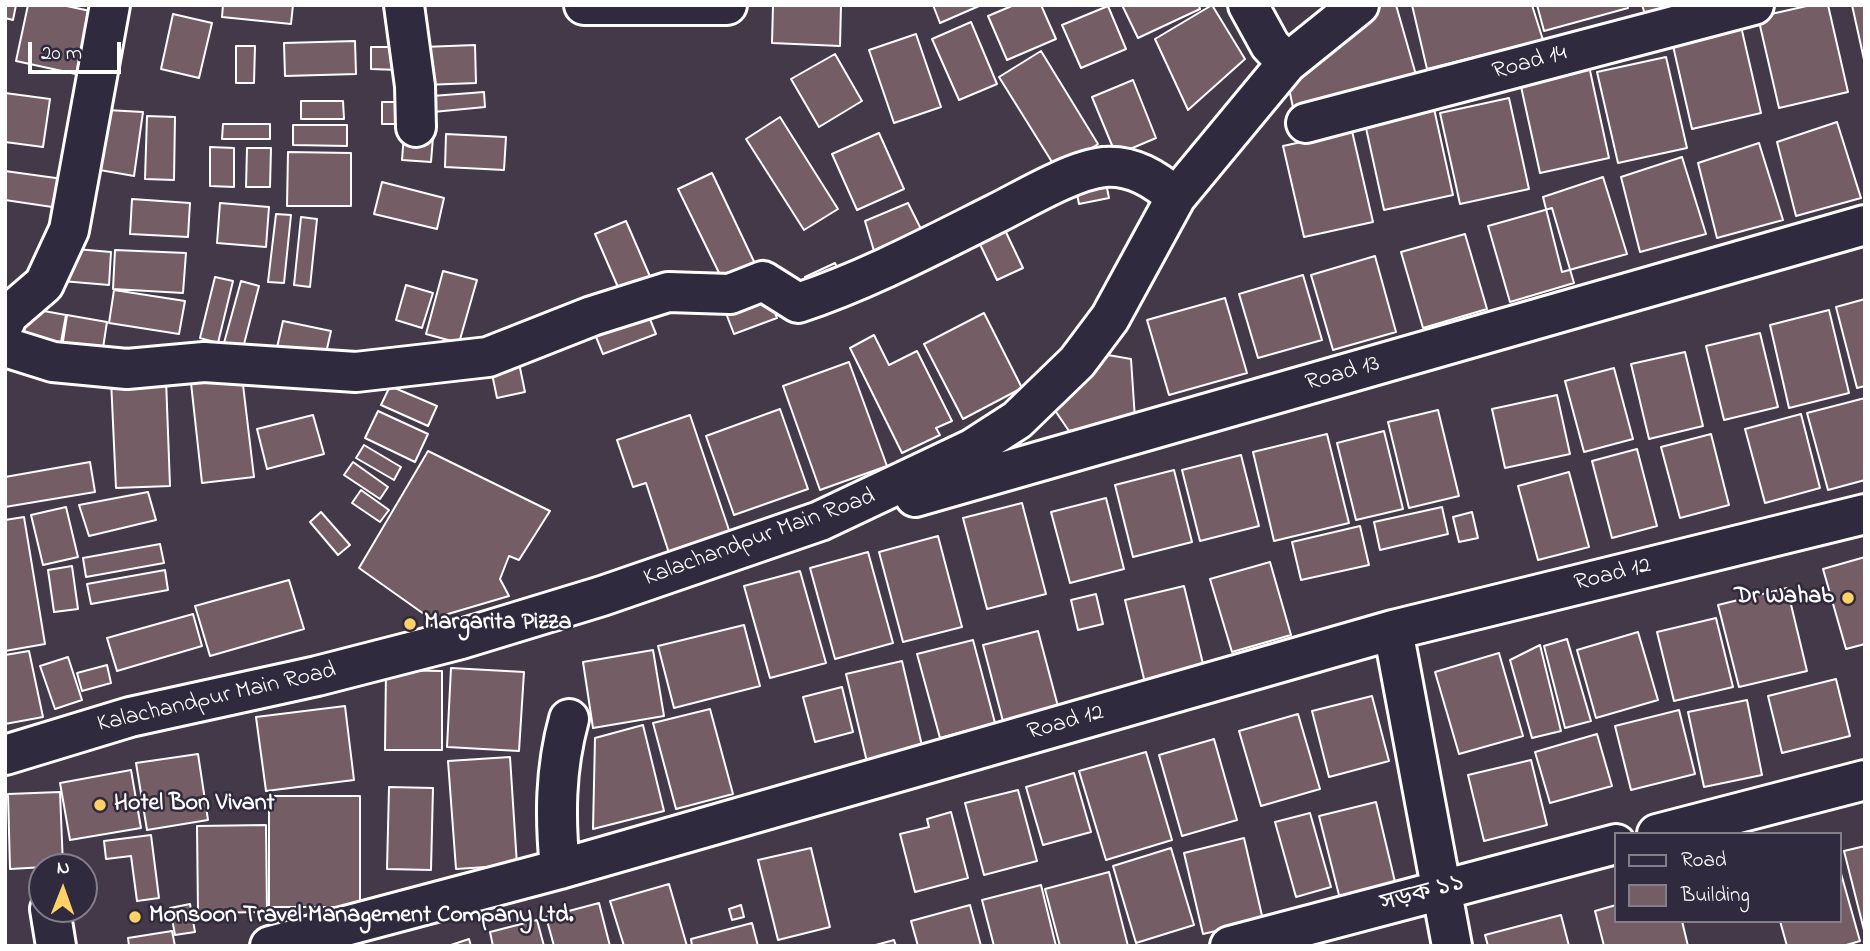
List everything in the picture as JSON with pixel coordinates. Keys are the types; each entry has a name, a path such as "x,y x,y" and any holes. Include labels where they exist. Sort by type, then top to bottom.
{"street":[{"path":"110,5 69,230 44,284 6,325 54,362 127,369 204,362 356,372 488,357 592,316 668,292 730,294 763,281 798,303 865,279 1056,183 1103,167 1134,169 1162,185 1175,197"},
{"path":"404,5 415,86 416,127"},
{"path":"584,5 727,5"},
{"path":"1248,5 1270,45 1287,63"},
{"name":"Kalachandpur Main Road","path":"5,755 130,717 317,676 461,639 602,596 820,522 972,449 1017,420 1077,362 1110,318 1175,197 1287,63 1359,5"},
{"name":"Road 14","path":"1306,123 1754,5"},
{"name":"Road 13","path":"820,522 948,488 1865,225"},
{"name":"Road 12","path":"270,946 560,869 1393,630 1865,514"},
{"path":"1393,630 1452,946"},
{"path":"560,869 555,820 557,772 569,719"},
{"path":"1665,832 1865,780"},
{"name":"সড়ক ১১","path":"1230,946 1615,844"},
{"path":"52,923 56,946"}],"building":[{"path":"5,5 16,5 13,20 5,18"},
{"path":"28,5 62,5 95,12 85,76 16,61"},
{"path":"223,5 293,5 291,24 222,17"},
{"path":"773,5 841,5 840,46 772,43"},
{"path":"933,5 979,5 979,6 940,23"},
{"path":"1014,5 1041,5 1056,39 1007,60 988,16"},
{"path":"1122,5 1199,5 1200,9 1138,38"},
{"path":"1212,5 1245,59 1188,110 1155,39"},
{"path":"1380,5 1396,5 1416,75 1297,126 1288,84"},
{"path":"1412,5 1532,5 1543,40 1427,69"},
{"path":"1537,5 1627,5 1628,8 1544,31"},
{"path":"1642,5 1681,5 1645,14"},
{"path":"1811,5 1828,5 1848,92 1779,108 1758,17"},
{"path":"1852,5 1865,5 1865,64"},
{"path":"1108,6 1126,49 1081,68 1062,25"},
{"path":"173,14 212,23 199,78 161,69"},
{"path":"971,22 997,84 959,100 932,39"},
{"path":"1740,22 1761,113 1692,129 1671,37"},
{"path":"916,34 941,107 894,123 869,50"},
{"path":"355,41 356,74 285,76 284,43"},
{"path":"475,45 476,83 424,85 423,47"},
{"path":"236,46 255,46 254,83 236,83"},
{"path":"371,47 399,47 399,70 371,69"},
{"path":"1041,51 1098,144 1057,170 999,77"},
{"path":"835,54 862,101 819,127 791,79"},
{"path":"1666,57 1687,148 1618,163 1597,72"},
{"path":"1589,66 1609,158 1540,173 1520,82"},
{"path":"1133,80 1156,138 1116,155 1092,97"},
{"path":"484,92 485,107 433,112 432,96"},
{"path":"5,93 50,99 43,147 5,142"},
{"path":"1509,98 1529,189 1460,204 1440,113"},
{"path":"301,101 343,101 344,119 301,119"},
{"path":"382,102 411,102 410,124 382,124"},
{"path":"1433,104 1453,195 1384,210 1364,119"},
{"path":"107,110 143,112 134,176 94,169"},
{"path":"147,116 175,117 174,180 145,179"},
{"path":"780,117 838,209 804,230 746,139"},
{"path":"1837,122 1861,198 1796,216 1777,142"},
{"path":"223,124 270,124 270,139 222,139"},
{"path":"293,125 347,125 347,146 293,145"},
{"path":"1352,131 1373,222 1304,237 1283,146"},
{"path":"879,133 904,189 857,210 832,154"},
{"path":"404,134 433,137 431,162 402,160"},
{"path":"446,134 506,137 504,170 445,167"},
{"path":"1759,143 1783,220 1717,238 1698,163"},
{"path":"210,147 234,148 234,187 210,186"},
{"path":"247,148 271,148 270,187 246,187"},
{"path":"288,152 351,153 351,206 287,206"},
{"path":"1682,157 1706,234 1640,252 1621,177"},
{"path":"5,171 63,179 59,208 5,200"},
{"path":"712,173 758,270 725,285 678,189"},
{"path":"1104,173 1109,198 1079,204 1074,180"},
{"path":"1603,177 1627,254 1562,272 1543,197"},
{"path":"382,182 444,198 437,229 374,214"},
{"path":"132,199 190,203 188,237 130,234"},
{"path":"220,203 269,207 266,247 217,243"},
{"path":"908,203 921,229 874,251 865,221"},
{"path":"1552,208 1574,283 1510,302 1488,226"},
{"path":"276,214 291,215 284,283 268,282"},
{"path":"301,217 317,219 310,287 294,285"},
{"path":"626,221 655,288 624,301 595,234"},
{"path":"1004,228 1023,268 997,280 978,240"},
{"path":"1465,234 1487,309 1423,328 1401,252"},
{"path":"64,248 111,252 109,285 62,281"},
{"path":"115,250 186,253 183,293 113,289"},
{"path":"1375,256 1396,332 1333,350 1311,275"},
{"path":"835,263 841,276 810,289 805,277"},
{"path":"443,271 477,280 459,343 426,334"},
{"path":"1303,275 1322,340 1258,358 1239,294"},
{"path":"215,277 233,281 218,343 200,338"},
{"path":"241,281 259,286 243,348 224,343"},
{"path":"406,285 433,293 422,328 396,320"},
{"path":"765,288 777,318 734,334 722,303"},
{"path":"114,290 185,301 179,334 109,323"},
{"path":"1225,298 1247,373 1169,395 1147,320"},
{"path":"1865,299 1865,386 1857,388 1836,307"},
{"path":"643,302 656,334 603,354 590,322"},
{"path":"22,307 66,315 59,353 15,345"},
{"path":"1829,310 1849,393 1789,408 1770,325"},
{"path":"984,313 1022,388 963,419 924,344"},
{"path":"67,315 107,322 101,361 61,354"},
{"path":"283,321 331,331 324,362 276,352"},
{"path":"1760,333 1778,407 1724,420 1706,346"},
{"path":"874,335 889,365 917,351 952,421 936,428 940,435 902,453 850,348"},
{"path":"1685,352 1703,426 1649,439 1631,364"},
{"path":"1108,355 1131,359 1135,419 1069,431 1054,409"},
{"path":"849,362 887,466 820,490 783,386"},
{"path":"519,363 525,392 497,398 491,369"},
{"path":"241,368 254,477 202,483 190,374"},
{"path":"1614,368 1633,439 1584,452 1565,381"},
{"path":"166,379 170,486 116,488 111,380"},
{"path":"390,386 437,406 428,426 381,405"},
{"path":"1557,395 1570,454 1505,468 1492,409"},
{"path":"1865,398 1865,480 1828,490 1807,413"},
{"path":"780,409 808,489 734,515 706,436"},
{"path":"1438,410 1459,496 1409,508 1388,422"},
{"path":"378,411 428,434 415,462 365,438"},
{"path":"1801,414 1820,488 1765,503 1745,429"},
{"path":"313,415 324,454 267,469 257,429"},
{"path":"690,415 730,533 669,553 646,483 633,487 617,440"},
{"path":"1384,431 1403,509 1356,520 1337,443"},
{"path":"1327,434 1349,523 1274,541 1253,452"},
{"path":"1711,434 1729,505 1680,518 1661,447"},
{"path":"364,445 401,467 394,480 356,458"},
{"path":"1637,449 1657,526 1612,538 1592,461"},
{"path":"428,451 550,511 519,560 509,556 500,579 509,596 431,619 359,568"},
{"path":"1241,455 1259,526 1200,541 1182,470"},
{"path":"90,462 95,492 5,507 5,477"},
{"path":"353,462 388,487 380,499 344,475"},
{"path":"1174,470 1192,542 1133,557 1115,485"},
{"path":"1569,472 1589,547 1538,560 1518,486"},
{"path":"361,490 389,510 380,522 352,503"},
{"path":"148,492 156,520 89,536 79,505"},
{"path":"1106,498 1124,569 1070,583 1051,512"},
{"path":"1022,503 1046,594 987,609 963,518"},
{"path":"66,507 78,557 43,565 31,515"},
{"path":"1442,507 1448,534 1380,550 1374,522"},
{"path":"321,512 350,545 338,555 310,522"},
{"path":"1472,512 1478,538 1459,542 1453,517"},
{"path":"24,517 45,644 5,651 5,520"},
{"path":"1360,526 1369,565 1301,580 1292,542"},
{"path":"938,536 962,627 903,642 879,552"},
{"path":"160,544 164,563 86,577 83,558"},
{"path":"868,552 893,643 835,659 810,568"},
{"name":"Dr Wahab","path":"1865,557 1865,644 1846,649 1823,569"},
{"path":"1270,562 1291,635 1232,652 1210,579"},
{"path":"72,566 78,609 54,612 48,570"},
{"path":"165,570 168,590 91,604 87,584"},
{"path":"800,571 826,663 770,678 744,586"},
{"path":"289,580 304,629 210,656 195,606"},
{"path":"1184,586 1204,668 1145,683 1125,600"},
{"path":"1787,588 1807,671 1739,687 1718,605"},
{"path":"1096,594 1103,624 1078,630 1071,600"},
{"path":"193,614 202,646 117,671 107,638"},
{"path":"1716,618 1733,687 1674,701 1657,632"},
{"path":"744,625 760,686 674,708 658,646"},
{"path":"1038,631 1060,714 1005,729 983,645"},
{"path":"1638,632 1658,700 1596,718 1577,650"},
{"path":"1567,639 1591,721 1565,728 1544,646"},
{"path":"973,640 995,723 940,738 917,654"},
{"path":"1540,645 1561,731 1532,738 1510,660"},
{"path":"653,650 664,716 593,728 583,662"},
{"path":"29,651 43,717 5,724 5,655"},
{"path":"1499,653 1523,736 1459,754 1435,672"},
{"path":"68,657 82,700 55,709 40,666"},
{"path":"902,661 923,750 867,762 846,674"},
{"path":"107,665 111,683 82,691 77,673"},
{"path":"451,668 524,672 519,751 447,747"},
{"path":"386,670 442,671 442,750 385,750"},
{"path":"1836,679 1850,736 1782,753 1768,696"},
{"path":"842,687 853,732 815,742 803,697"},
{"path":"1372,696 1389,761 1329,777 1312,711"},
{"path":"1747,700 1762,775 1704,787 1688,712"},
{"path":"345,706 354,780 266,791 256,717"},
{"path":"710,709 733,794 676,809 653,723"},
{"path":"1679,710 1695,774 1631,790 1615,726"},
{"path":"1298,714 1320,789 1261,806 1239,731"},
{"path":"643,725 664,811 593,829 595,738"},
{"path":"1597,734 1612,786 1550,803 1535,752"},
{"path":"1214,739 1237,820 1182,836 1159,755"},
{"path":"1146,752 1172,840 1106,860 1079,771"},
{"path":"198,754 208,820 147,830 136,763"},
{"path":"510,757 517,865 456,869 448,761"},
{"path":"1531,760 1547,825 1484,841 1468,775"},
{"name":"Hotel Bon Vivant","path":"131,770 141,828 70,840 60,783"},
{"path":"1074,773 1091,832 1043,845 1026,787"},
{"path":"389,787 433,788 431,870 387,869"},
{"path":"1018,790 1037,861 984,875 965,803"},
{"name":"Hotel Bon Vivant","path":"60,792 62,853 28,853 28,868 10,869 8,794"},
{"path":"269,796 360,796 360,907 269,907"},
{"path":"1376,802 1396,886 1340,899 1319,816"},
{"path":"951,812 968,878 915,892 900,834 929,827 927,819"},
{"path":"1310,813 1331,887 1296,897 1275,822"},
{"path":"266,825 267,912 198,913 197,826"},
{"path":"151,835 159,898 137,901 131,856 106,859 104,841"},
{"path":"1244,838 1263,920 1203,934 1184,853"},
{"path":"1865,846 1865,934 1844,851"},
{"path":"811,848 830,927 778,940 758,860"},
{"path":"1171,848 1194,925 1136,943 1113,866"},
{"path":"1109,872 1128,946 1060,946 1045,889"},
{"path":"1842,877 1860,941 1843,946 1787,946 1781,923 1842,923"},
{"path":"669,884 687,946 624,946 610,901"},
{"path":"1041,885 1056,946 994,946 982,900"},
{"path":"599,903 610,946 554,946 546,917"},
{"path":"190,904 195,932 175,935 170,908"},
{"path":"741,905 744,917 732,920 729,909"},
{"path":"970,905 981,946 918,946 911,921"},
{"path":"1615,905 1615,923 1682,923 1688,946 1604,946 1595,911"},
{"path":"1561,915 1569,946 1488,946 1485,935"},
{"path":"537,920 544,946 493,946 490,932"},
{"path":"752,923 758,946 692,946 691,939"},
{"path":"172,931 175,946 129,946 128,938"},
{"path":"469,939 471,946 448,946"},
{"path":"894,940 896,946 872,946"}],"place":[{"name":"Dr Wahab","path":"1848,598"},
{"name":"Margarita Pizza","path":"410,624"},
{"name":"Hotel Bon Vivant","path":"100,805"},
{"name":"Monsoon Travel Management Company Ltd.","path":"135,917"}]}
